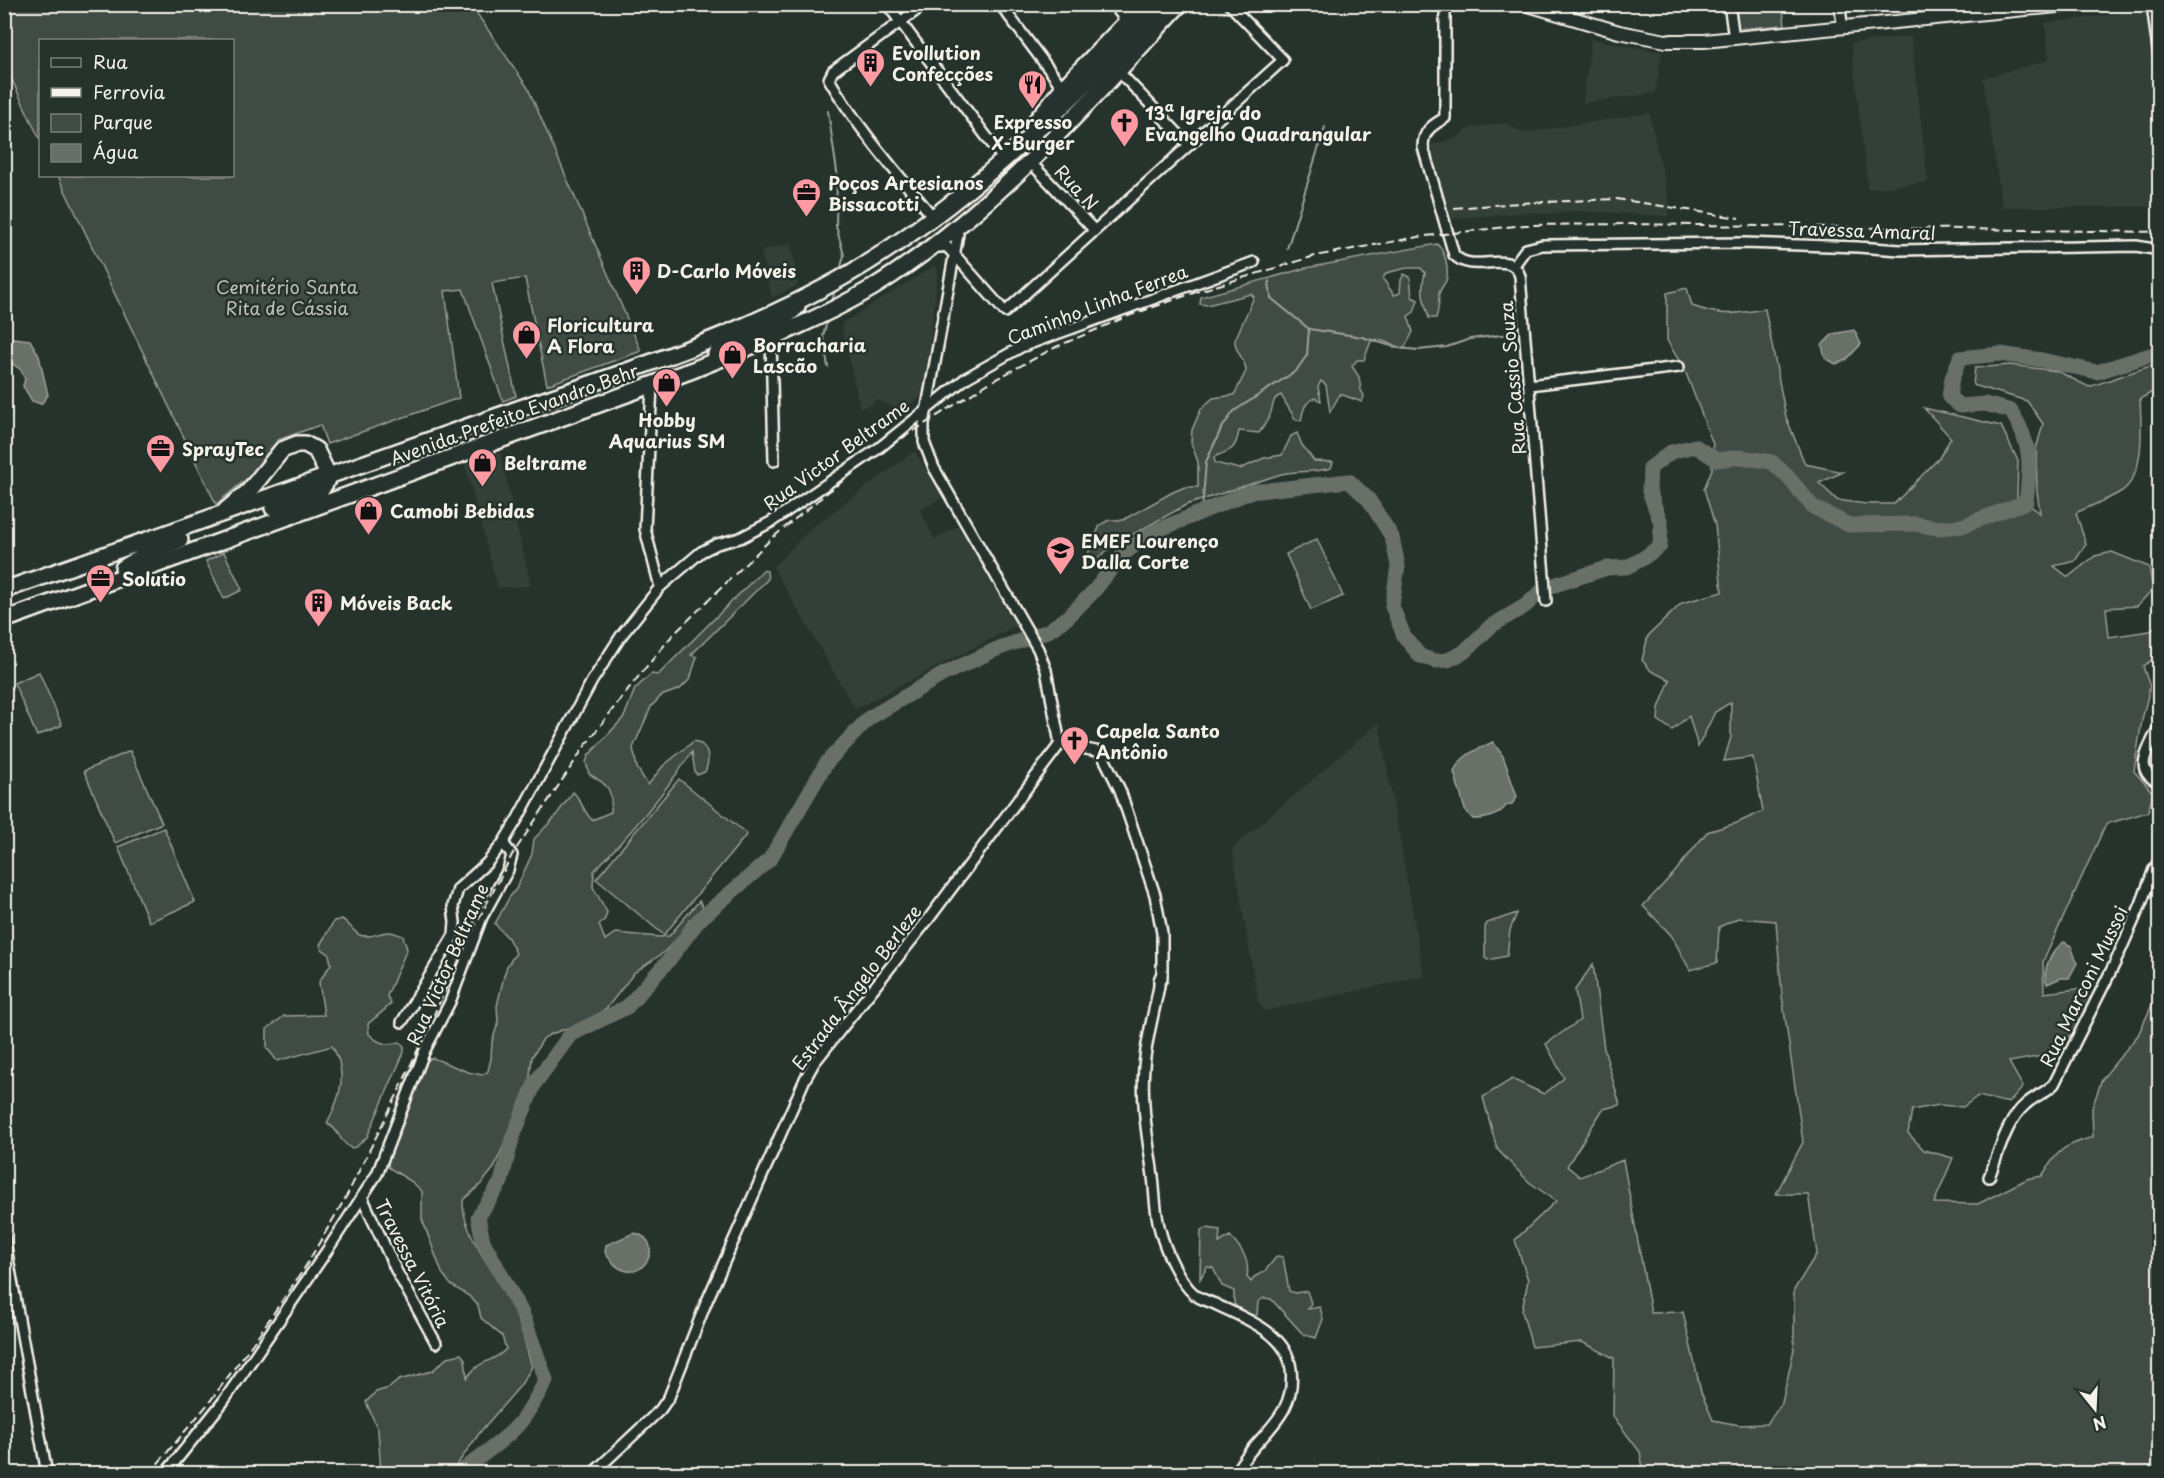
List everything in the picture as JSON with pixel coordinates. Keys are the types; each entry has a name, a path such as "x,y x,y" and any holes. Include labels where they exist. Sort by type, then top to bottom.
{"highway":[{"path":"1018,148 1034,121 1144,4"},
{"name":"Avenida Prefeito Evandro Behr","path":"4,590 676,353 808,297 882,254 933,217 1004,160 1084,87 1164,4"},
{"name":"Avenida Prefeito Evandro Behr","path":"4,620 652,385 771,339 844,304 940,250 982,204 1046,144 1180,4"},
{"path":"940,250 1052,152 1193,4"},
{"path":"717,360 716,354 720,349 780,322 808,297"},
{"path":"91,587 167,544 320,492 328,477 316,450 305,444 289,447 274,458 249,491 219,516"}],"street":[{"path":"886,4 1004,160"},
{"path":"925,4 833,70 829,79 838,95 881,153 933,217"},
{"path":"1000,4 1063,88"},
{"path":"1113,4 1127,22"},
{"path":"940,250 968,269 1005,312 1283,60 1229,4"},
{"path":"1445,4 1445,118 1428,129 1424,136 1423,147 1454,255 1458,260 1474,264 1509,262 1514,265"},
{"path":"1525,4 1619,32 1666,41 1704,41 2077,4"},
{"path":"1729,4 1734,38"},
{"path":"1839,4 1843,28"},
{"path":"2152,4 2157,24 2160,65"},
{"path":"1124,77 1189,145"},
{"name":"Rua N","path":"1035,167 1094,231"},
{"name":"Travessa Amaral","path":"1514,265 1526,249 1533,246 1745,243 1858,246 1900,250 2136,246 2160,250"},
{"path":"940,250 950,277 924,424 924,442 934,468 1038,649 1046,670 1060,744 1101,752 1120,790 1155,895 1162,933 1162,973 1144,1066 1143,1103 1159,1228 1174,1267 1194,1294 1254,1323 1278,1340 1291,1367 1292,1391 1283,1413 1241,1461 1235,1473"},
{"name":"Caminho Linha Ferrea","path":"927,408 966,378 1021,348 1254,262"},
{"name":"Rua Cassio Souza","path":"1514,265 1520,276 1546,601"},
{"path":"950,277 968,269"},
{"path":"771,339 774,461"},
{"path":"1529,384 1679,367"},
{"path":"652,385 645,529 660,587"},
{"name":"Rua Victor Beltrame","path":"165,1473 223,1402 327,1252 377,1174 425,1050 459,981 482,917 508,870 512,855 503,843 568,723 621,636 660,587 700,552 717,544 740,538 771,522 879,448 927,408"},
{"path":"2160,726 2144,760 2143,768 2149,778 2160,783"},
{"name":"Estrada Ângelo Berleze","path":"592,1473 660,1410 669,1397 757,1187 814,1063 927,921 1060,744"},
{"path":"402,1022 454,935 453,906 458,889 486,863 503,843"},
{"name":"Rua Marconi Mussoi","path":"1989,1177 2013,1118 2028,1102 2045,1093 2054,1084 2115,963 2154,869 2160,860"},
{"name":"Travessa Vitória","path":"362,1197 396,1270 436,1343"},
{"path":"4,1236 47,1473"}],"shaded area":[{"path":"2150,10 2160,88 2159,207 2002,207 1983,78 2049,60 2045,23"},
{"path":"1911,36 1928,182 1868,189 1851,43"},
{"path":"1591,39 1662,52 1655,93 1583,103"},
{"path":"1649,113 1669,201 1668,216 1575,211 1549,214 1528,212 1448,219 1431,145 1457,138 1464,131 1474,127 1505,123 1523,133"},
{"path":"791,243 798,285 772,298 761,251"},
{"path":"935,265 938,271 924,395 900,411 876,399 871,405 860,408 841,324"},
{"path":"915,451 942,497 920,511 935,539 958,526 1016,626 855,709 773,567 811,528"},
{"path":"500,453 531,586 498,588 465,465"},
{"path":"1379,723 1424,976 1264,1011 1258,1000 1232,848"}],"green space":[{"name":"Cemitério Santa Rita de Cássia","path":"4,5 471,5 528,88 641,351 547,385 525,278 492,283 516,396 503,401 463,289 445,291 459,398 327,444 320,425 278,440 250,476 216,504 58,177 234,177 234,39 39,39 39,138 5,65"},
{"path":"1732,5 1782,5 1785,25 1736,29"},
{"path":"1437,244 1445,256 1447,272 1446,281 1439,294 1436,318 1429,318 1427,312 1423,290 1425,273 1421,268 1407,268 1386,273 1383,279 1394,295 1400,293 1404,274 1410,277 1412,297 1418,300 1414,312 1408,316 1413,332 1404,349 1378,339 1371,341 1364,360 1357,360 1352,366 1359,377 1364,396 1362,402 1340,394 1330,412 1326,385 1321,381 1318,387 1321,401 1315,398 1308,402 1303,410 1301,421 1295,419 1281,395 1274,401 1269,417 1259,433 1239,431 1234,446 1214,457 1215,463 1240,469 1264,458 1282,455 1291,436 1297,433 1302,445 1314,461 1333,462 1331,468 1281,474 1186,505 1115,544 1099,557 1092,569 1086,567 1088,554 1100,525 1109,520 1123,520 1185,487 1198,487 1198,462 1191,443 1192,430 1201,409 1213,398 1234,395 1246,371 1235,340 1254,297 1251,294 1207,305 1200,304 1201,297 1306,268"},
{"path":"1687,288 1692,306 1712,312 1728,314 1765,309 1786,417 1805,464 1843,472 1819,483 1837,500 1866,504 1894,504 1939,458 1951,438 1924,408 2001,426 2018,461 2017,496 2040,513 2036,449 2043,424 2027,401 1973,385 1975,368 2010,365 2057,371 2089,387 2159,363 2159,388 2140,399 2139,461 2130,483 2122,491 2076,513 2086,544 2075,561 2054,566 2068,577 2095,556 2112,552 2149,567 2153,589 2137,606 2106,608 2109,637 2150,631 2159,625 2159,655 2143,666 2150,687 2134,771 2153,793 2148,812 2106,824 2043,962 2044,993 2077,989 2093,1000 2072,1034 2043,1056 2009,1062 2023,1087 2009,1103 1978,1096 1963,1107 1939,1105 1912,1110 1908,1133 1924,1150 1953,1158 1934,1203 1978,1204 2027,1179 2042,1176 2062,1150 2074,1143 2093,1137 2092,1108 2102,1079 2138,1035 2159,990 2159,1473 1644,1473 1640,1452 1613,1416 1614,1358 1582,1342 1532,1347 1522,1311 1528,1280 1515,1240 1556,1201 1529,1182 1497,1149 1483,1097 1512,1079 1544,1094 1564,1078 1546,1044 1580,1020 1575,990 1593,964 1604,1049 1620,1105 1603,1109 1567,1166 1580,1177 1623,1160 1651,1313 1683,1312 1701,1392 1713,1420 1739,1425 1767,1424 1782,1403 1794,1349 1794,1290 1817,1253 1808,1194 1776,1194 1803,1142 1782,996 1776,921 1738,918 1719,927 1717,963 1690,970 1671,935 1643,906 1674,873 1707,832 1737,823 1763,811 1753,757 1724,761 1731,737 1731,702 1715,712 1698,747 1689,716 1672,730 1658,720 1659,708 1670,680 1651,671 1642,660 1648,636 1682,603 1722,592 1715,525 1704,489 1712,469 1713,444 1686,373 1667,340 1667,293"},
{"path":"1317,539 1343,596 1311,610 1286,554"},
{"path":"224,552 242,590 224,599 206,561"},
{"path":"763,570 767,571 768,579 691,655 697,657 690,679 680,689 661,696 651,707 633,748 637,768 648,785 663,766 694,741 702,745 707,753 708,762 705,772 697,775 695,772 692,752 646,814 594,871 593,887 607,912 605,919 599,925 605,940 615,933 669,936 699,901 703,907 663,953 634,973 606,1009 589,1020 543,1039 532,1057 529,1084 494,1168 463,1200 468,1227 482,1256 514,1309 532,1367 520,1386 481,1431 451,1473 381,1473 378,1430 366,1402 376,1392 389,1388 399,1380 432,1371 448,1357 461,1354 465,1359 467,1378 481,1364 506,1349 502,1336 481,1318 478,1305 469,1296 451,1285 442,1273 422,1219 422,1191 388,1167 389,1157 427,1060 433,1058 482,1075 488,1071 492,1042 498,1023 497,1006 504,976 507,966 516,953 508,938 495,924 516,889 532,854 534,839 555,817 573,792 592,820 611,812 611,798 608,789 601,781 589,774 586,762 589,755 624,717 635,689 651,674 658,675"},
{"path":"39,672 62,725 37,736 14,683"},
{"path":"130,751 162,823 115,843 84,771"},
{"path":"679,779 747,834 664,935 596,879"},
{"path":"164,828 195,902 149,922 118,847"},
{"path":"1517,913 1510,930 1507,956 1488,960 1485,958 1487,923"},
{"path":"342,919 360,935 389,932 403,936 407,949 387,996 391,1003 368,1024 369,1034 383,1043 400,1042 404,1046 404,1052 367,1137 356,1147 351,1148 327,1123 336,1104 341,1084 340,1065 332,1046 277,1061 267,1048 267,1029 284,1016 324,1015 319,982 331,964 329,954 320,945 334,921"},
{"path":"1207,1228 1220,1230 1219,1243 1230,1236 1244,1255 1248,1271 1247,1277 1251,1282 1254,1277 1265,1271 1277,1256 1283,1257 1289,1291 1295,1293 1307,1291 1311,1303 1308,1309 1320,1307 1323,1319 1316,1338 1303,1334 1271,1299 1264,1298 1258,1302 1257,1315 1250,1315 1238,1308 1234,1304 1234,1291 1222,1286 1213,1268 1207,1267 1200,1279 1201,1230"}],"water":[{"path":"1854,330 1861,344 1846,360 1836,364 1825,358 1822,345 1833,334"},
{"path":"13,338 30,340 39,356 48,395 41,404 32,401 23,386 25,379 21,370 10,362 7,344"},
{"path":"1493,742 1503,756 1517,797 1512,804 1507,805 1496,815 1473,819 1465,810 1454,772 1465,757"},
{"path":"2064,942 2071,946 2077,963 2069,978 2061,978 2047,984 2045,973 2049,961 2055,950"},
{"path":"634,1233 645,1238 650,1246 649,1255 645,1264 637,1270 628,1271 616,1266 605,1252 606,1245"}],"waterway":[{"path":"828,111 837,172 836,226 844,255 840,271"},
{"path":"1287,249 1325,127"},
{"path":"1202,511 1206,462 1221,429 1234,411 1296,371 1307,355 1309,329 1271,298 1269,281"},
{"path":"832,303 835,289"},
{"path":"828,318 823,336 828,367"},
{"path":"1309,329 1362,337 1398,348 1418,350 1447,347 1470,339 1517,333"},
{"path":"459,1474 518,1425 546,1380 522,1313 483,1241 478,1217 501,1182 512,1139 535,1083 570,1035 627,1007 668,961 699,920 770,859 827,762 869,718 942,675 997,649 1048,631 1068,617 1094,591 1122,555 1151,533 1250,492 1349,481 1369,500 1392,537 1398,566 1392,606 1404,636 1420,656 1435,661 1448,660 1464,652 1491,626 1525,606 1545,588 1607,568 1627,567 1660,546 1661,523 1649,491 1650,468 1671,452 1695,446 1717,460 1740,457 1772,462 1813,507 1849,525 1915,524 1938,528 1962,526 2026,502 2029,465 2023,434 2011,411 1985,404 1960,406 1949,397 1952,378 1960,358 2000,354 2097,372 2160,352"}],"railway":[{"path":"1454,208 1617,199 1739,218"},
{"path":"149,1474 208,1404 304,1269 346,1197 397,1095 472,932 512,855 585,746 625,693 671,637 772,538 887,448 987,384 1056,347 1128,316 1199,291 1315,256 1418,237 1525,225 1630,224 2160,232"}],"place":[{"name":"Evollution Confecções","path":"871,88"},
{"name":"Expresso X-Burger","path":"1033,110"},
{"name":"13ª Igreja do Evangelho Quadrangular","path":"1124,148"},
{"name":"Poços Artesianos Bissacotti","path":"807,218"},
{"name":"D-Carlo Móveis","path":"636,296"},
{"name":"Floricultura A Flora","path":"526,360"},
{"name":"Borracharia Lascão","path":"732,380"},
{"name":"Hobby Aquarius SM","path":"667,408"},
{"name":"SprayTec","path":"161,474"},
{"name":"Beltrame","path":"483,488"},
{"name":"Camobi Bebidas","path":"369,536"},
{"name":"EMEF Lourenço Dalla Corte","path":"1060,576"},
{"name":"Solutio","path":"101,604"},
{"name":"Móveis Back","path":"319,628"},
{"name":"Capela Santo Antônio","path":"1075,766"}]}
